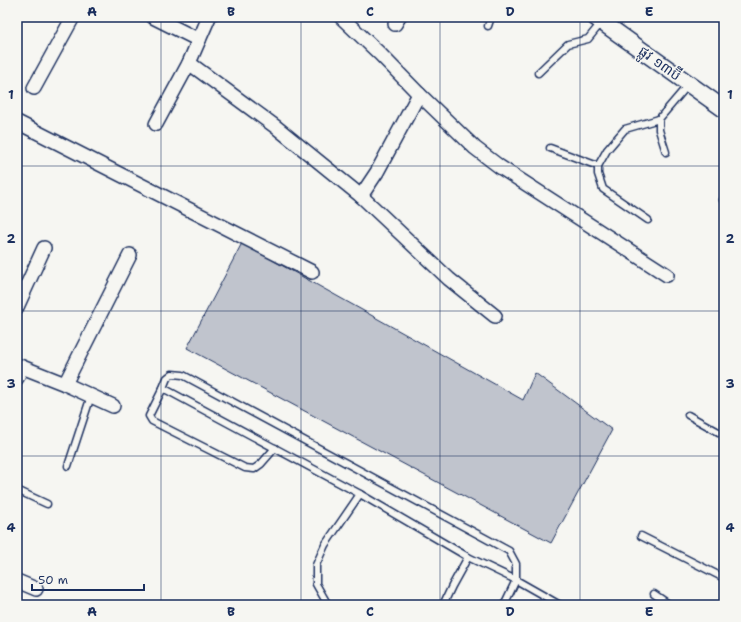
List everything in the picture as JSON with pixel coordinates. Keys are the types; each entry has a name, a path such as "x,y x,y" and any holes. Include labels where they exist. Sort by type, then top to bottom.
{"street":[{"path":"34,88 73,17"},
{"path":"153,17 199,40"},
{"path":"156,124 188,63 209,17"},
{"path":"341,17 475,148 500,167 667,274"},
{"name":"ផ្លូវ ១៣ប៊ី","path":"599,19 724,109"},
{"path":"188,63 276,127 361,196 449,279 495,316"},
{"path":"361,196 419,94"},
{"path":"17,122 312,272"},
{"path":"17,307 44,248"},
{"path":"65,384 130,255"},
{"path":"19,370 65,384 113,406"},
{"path":"17,581 36,589"}],"lane":[{"path":"488,26 491,17"},
{"path":"538,73 568,44 588,39 599,19"},
{"path":"648,220 603,189 598,174 598,166 607,150 625,129 659,119 689,84"},
{"path":"659,119 659,130 666,152"},
{"path":"550,148 598,166"},
{"path":"275,448 261,464 254,469 245,468 152,421 149,416 167,378 172,374 183,375 509,551 516,564 516,580 504,605"},
{"path":"163,388 360,494 468,557 516,580 560,605"},
{"path":"68,466 91,396"},
{"path":"688,415 724,435"},
{"path":"17,490 46,504"},
{"path":"328,605 316,584 316,565 325,545 360,494"},
{"path":"641,536 724,578"},
{"path":"443,605 468,557"},
{"path":"654,594 670,605"}],"building":[{"path":"242,243 523,400 535,373 612,430 551,543 187,348"}]}
